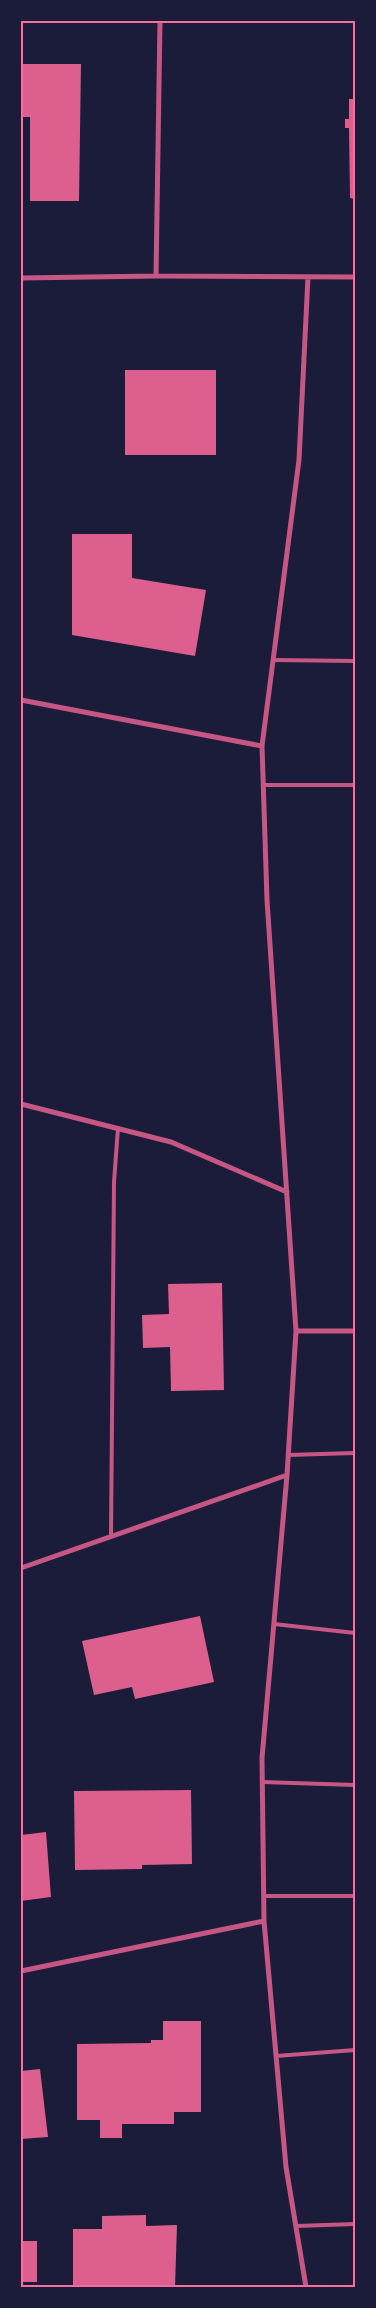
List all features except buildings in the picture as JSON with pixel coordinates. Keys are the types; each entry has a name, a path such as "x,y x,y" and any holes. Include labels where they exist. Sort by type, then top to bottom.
{"street":[{"path":"156,276 160,21"},
{"path":"21,278 156,276 355,277"},
{"path":"306,2287 286,2167 264,1921 262,1758 287,1475 296,1331 267,900 262,746 299,460 308,277"},
{"path":"21,700 262,746"},
{"path":"21,1104 171,1142 287,1192"},
{"path":"296,1331 355,1331"},
{"path":"21,1568 287,1475"},
{"path":"21,1971 264,1921"}],"lane":[{"path":"273,660 355,661"},
{"path":"263,785 355,785"},
{"path":"111,1536 114,1182 118,1128"},
{"path":"288,1455 355,1453"},
{"path":"274,1624 355,1633"},
{"path":"355,1679 355,1685"},
{"path":"262,1782 355,1785"},
{"path":"264,1896 355,1896"},
{"path":"276,2056 355,2050"},
{"path":"296,2226 355,2224"}]}
